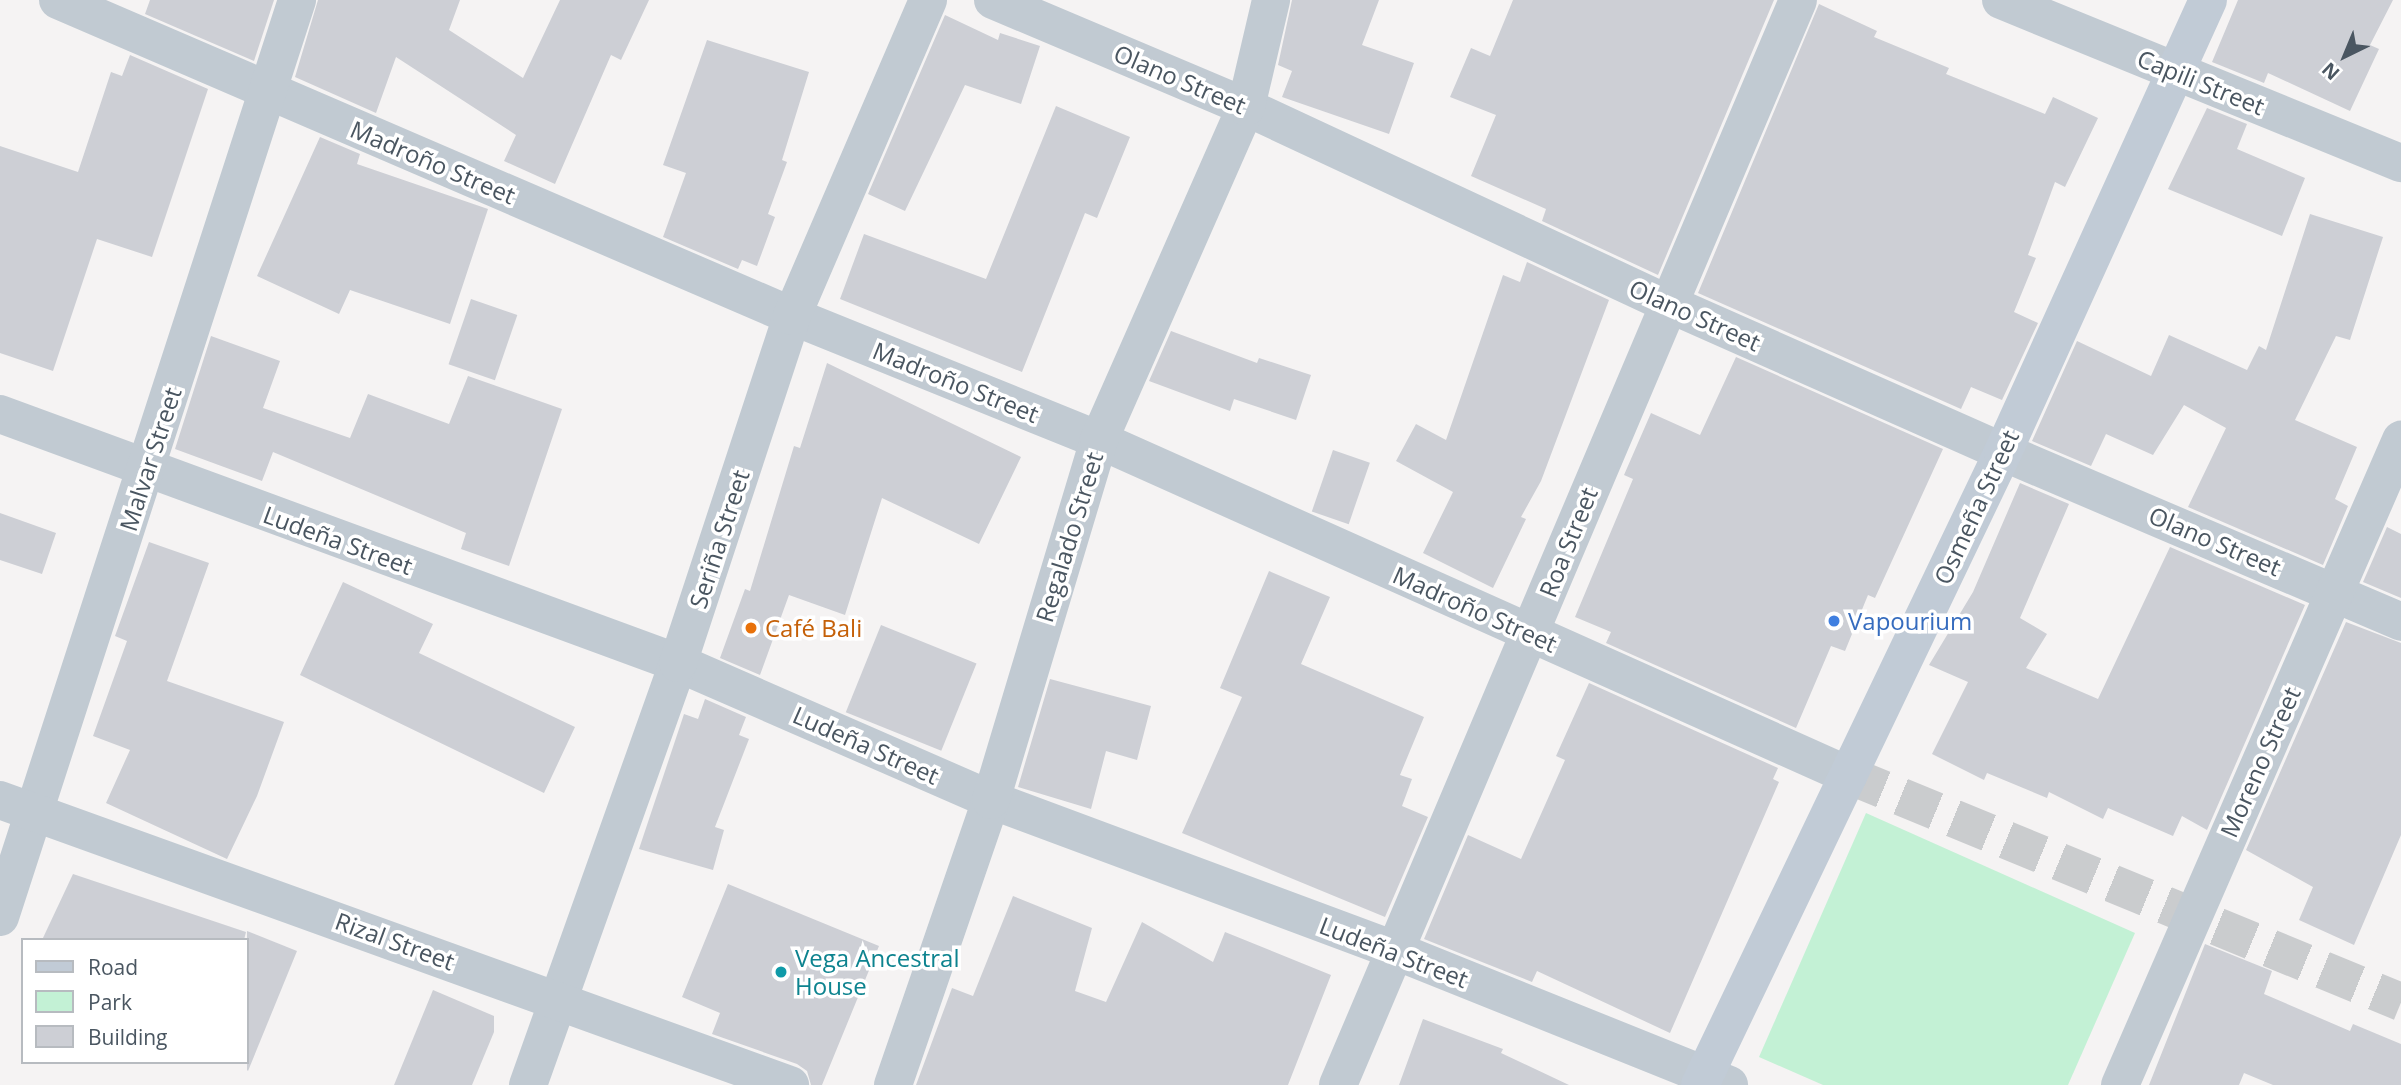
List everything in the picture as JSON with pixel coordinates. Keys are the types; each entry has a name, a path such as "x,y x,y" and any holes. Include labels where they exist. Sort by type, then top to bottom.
{"main road":[{"name":"Osmeña Street","path":"1711,1082 1848,775 2003,452 2208,0"}],"street":[{"name":"Madroño Street","path":"58,0 792,316 1099,440 1848,775"},
{"name":"Malvar Street","path":"0,916 36,813 297,0"},
{"name":"Seriña Street","path":"528,1085 678,663 792,316 928,0"},
{"name":"Olano Street","path":"993,0 1246,107 1667,303 2003,452 2401,622"},
{"name":"Regalado Street","path":"893,1085 990,800 1099,440 1246,107 1271,0"},
{"name":"Roa Street","path":"1338,1085 1667,303 1798,0"},
{"name":"Capili Street","path":"2001,0 2401,163"},
{"name":"Ludeña Street","path":"0,414 146,470 678,663 990,800 1396,951 1711,1082"},
{"name":"Moreno Street","path":"2120,1085 2401,440"},
{"name":"Rizal Street","path":"0,800 790,1085"}],"green space":[{"path":"1866,813 2135,933 2068,1085 1823,1085 1759,1057"}],"building":[{"path":"150,0 274,0 254,61 145,14"},
{"path":"318,0 460,0 449,30 523,78 560,0 649,0 621,60 611,55 555,184 504,161 516,135 396,57 376,113 295,77"},
{"path":"1292,0 1379,0 1362,45 1414,63 1389,134 1282,97 1292,71 1278,65"},
{"path":"1513,0 1774,0 1658,275 1542,221 1546,209 1471,176 1496,115 1450,97 1471,48 1490,56"},
{"path":"2238,0 2393,0 2370,45 2379,49 2350,111 2268,73 2264,83 2212,62"},
{"path":"1819,4 1877,31 1874,37 1949,68 1946,74 2045,114 2053,97 2098,118 2065,187 2055,182 2028,255 2036,258 2014,312 2038,323 2002,400 1971,387 1961,409 1698,293"},
{"path":"945,15 998,40 1000,33 1040,46 1021,104 965,85 905,211 868,194"},
{"path":"707,40 809,72 782,160 787,162 768,214 775,217 757,266 742,260 738,269 663,237 686,173 663,165"},
{"path":"130,55 208,89 152,257 97,239 53,371 0,353 0,146 78,172 111,72 122,76"},
{"path":"1056,106 1130,137 1097,218 1085,213 1022,372 840,299 864,234 986,279"},
{"path":"2207,108 2247,124 2237,149 2305,178 2282,236 2168,189"},
{"path":"320,137 360,154 357,164 488,209 450,324 350,290 339,314 257,276"},
{"path":"2310,214 2383,237 2350,340 2336,336 2295,420 2357,447 2335,499 2348,506 2323,565 2188,507 2226,428 2184,405 2153,455 2106,434 2091,466 2032,441 2077,341 2151,376 2169,335 2247,370 2259,346 2266,350"},
{"path":"1527,262 1609,300 1541,481 1521,517 1526,519 1493,588 1423,553 1453,492 1396,461 1416,424 1446,440 1503,275 1520,282"},
{"path":"471,299 517,315 495,380 449,364"},
{"path":"1171,331 1257,363 1259,358 1311,375 1296,420 1234,399 1230,411 1149,381"},
{"path":"211,336 280,361 263,408 350,438 368,394 449,424 468,376 562,409 509,566 461,549 466,533 273,452 262,481 175,449"},
{"path":"1736,357 1943,449 1875,598 1868,595 1845,651 1831,646 1796,728 1606,643 1611,632 1575,617 1633,479 1624,475 1651,413 1700,435"},
{"path":"827,363 1021,457 979,544 882,498 845,615 789,595 760,675 720,658 745,589 750,591 794,446 800,448"},
{"path":"1333,450 1370,463 1349,524 1312,511"},
{"path":"2020,483 2069,504 2020,618 2047,634 2026,668 2098,699 2170,547 2305,605 2207,830 2182,816 2173,836 2108,808 2103,819 2049,792 2047,798 1987,773 1984,780 1932,754 1968,682 1929,665 1973,592"},
{"path":"0,513 56,533 42,574 0,560"},
{"path":"2387,527 2401,534 2401,598 2363,582"},
{"path":"149,542 209,563 167,681 284,722 257,796 227,859 106,803 130,750 93,736 127,641 115,636"},
{"path":"1269,571 1330,597 1301,664 1424,717 1400,775 1412,779 1402,806 1428,817 1385,917 1182,833 1242,697 1220,688"},
{"path":"343,582 433,624 419,653 575,727 544,793 300,675"},
{"path":"2346,622 2401,643 2401,835 2354,945 2299,920 2313,887 2246,850"},
{"path":"881,625 976,664 941,751 846,712"},
{"path":"1050,679 1151,706 1137,760 1106,751 1091,809 1018,787"},
{"path":"1589,683 1778,768 1773,779 1779,782 1670,1033 1537,971 1532,982 1424,939 1468,835 1521,859 1565,760 1556,756"},
{"path":"705,699 746,717 739,735 749,739 715,827 724,830 713,870 639,849 684,714 698,719"},
{"path":"73,874 246,932 244,938 43,938"},
{"name":"Vega Ancestral House","path":"728,884 879,946 822,1085 811,1085 807,1071 797,1064 712,1034 720,1013 682,997"},
{"path":"1013,896 1092,928 1075,991 1106,1002 1142,922 1213,962 1225,932 1331,975 1288,1085 916,1085 952,988 973,996"},
{"path":"247,931 297,951 248,1071 248,938"},
{"path":"2205,944 2272,971 2264,994 2350,1031 2353,1024 2401,1044 2401,1085 2273,1085 2244,1073 2239,1085 2149,1085"},
{"path":"433,990 494,1016 494,1032 472,1085 394,1085"},
{"path":"1423,1019 1503,1049 1501,1053 1569,1085 1399,1085"}],"tunnel":[{"path":"1848,775 2401,1002"}],"place":[{"name":"Vapourium","path":"1834,621"},
{"name":"Café Bali","path":"751,628"},
{"name":"Vega Ancestral House","path":"781,972"}]}
